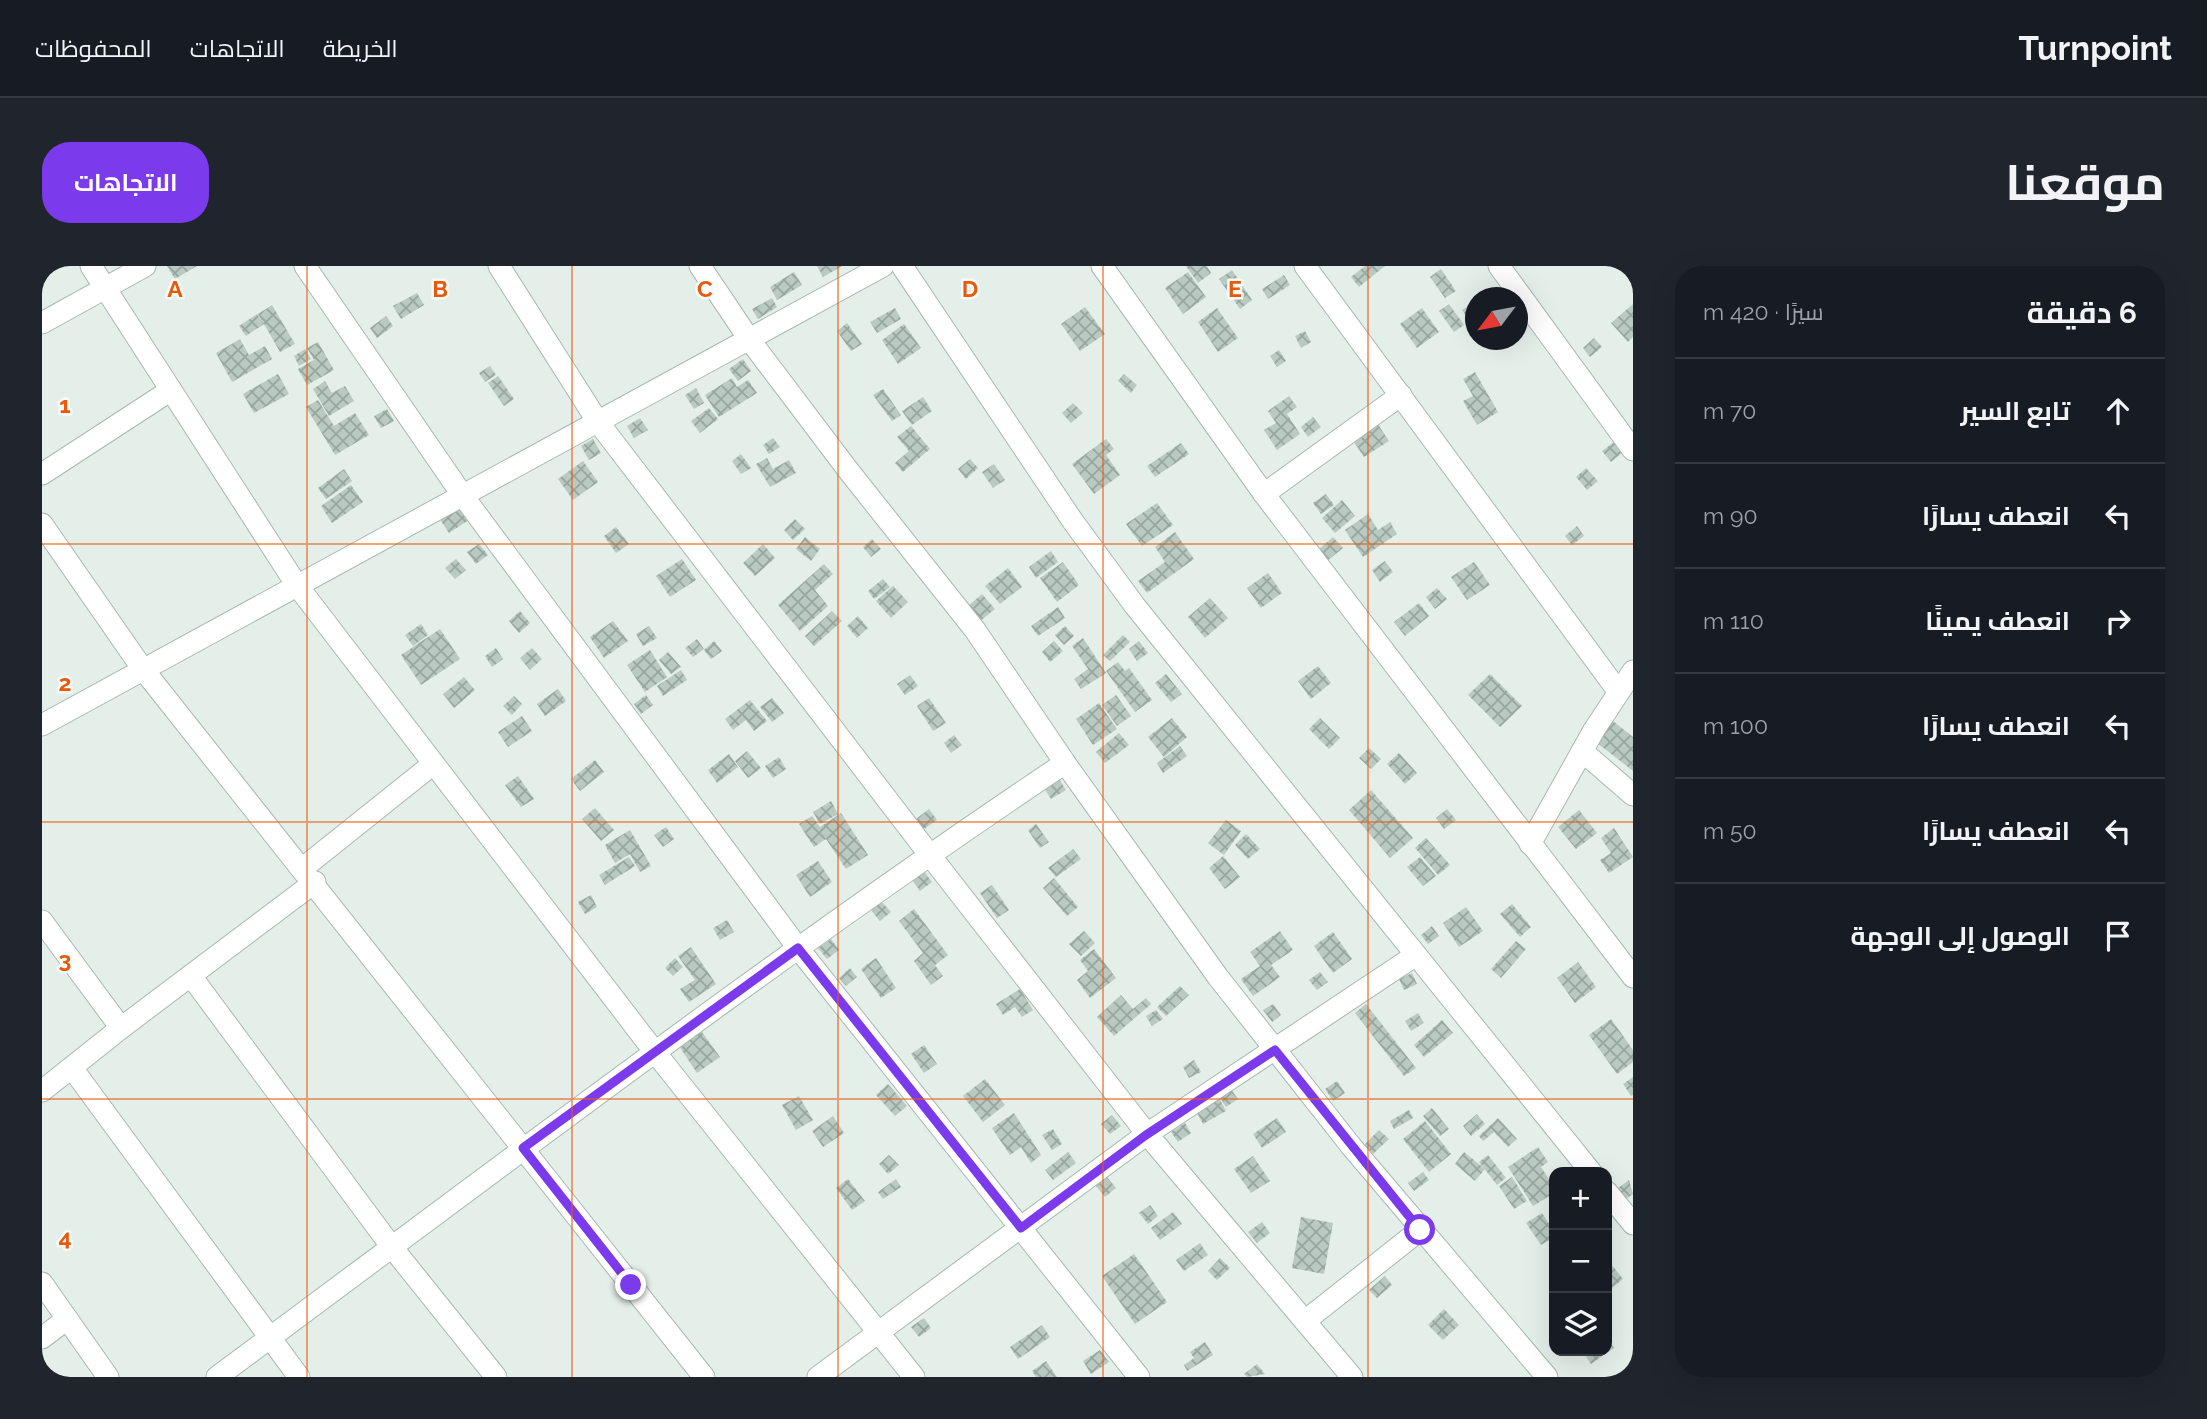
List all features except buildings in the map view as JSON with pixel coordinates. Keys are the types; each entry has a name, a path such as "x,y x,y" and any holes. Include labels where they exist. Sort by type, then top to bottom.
{"street":[{"path":"91,266 296,584 654,1051 914,1377"},
{"path":"42,323 145,266"},
{"path":"305,266 463,496 798,948 1139,1377"},
{"path":"499,266 598,422 929,854 1146,1135 1352,1377"},
{"path":"700,266 750,339 848,470 940,582 1218,977 1420,1230 1547,1377"},
{"path":"42,725 142,668 883,266"},
{"path":"902,266 1072,520 1135,606 1587,1167"},
{"path":"1102,266 1264,494 1633,976"},
{"path":"1305,266 1618,691"},
{"path":"1499,266 1633,450"},
{"path":"42,474 170,390"},
{"path":"1264,494 1401,395"},
{"path":"42,524 142,668 309,875 704,1377"},
{"path":"1530,844 1618,691 1633,671"},
{"path":"1583,751 1633,795"},
{"path":"217,1377 654,1051 929,854 1065,763"},
{"path":"42,1091 191,976 433,764"},
{"path":"42,921 121,1028"},
{"path":"818,1377 1146,1135 1416,955"},
{"path":"191,976 391,1245 496,1377"},
{"path":"72,1068 299,1377"},
{"path":"1612,1198 1633,1224"},
{"path":"1305,1321 1420,1230"},
{"path":"42,1283 108,1377"},
{"path":"42,1338 67,1319"}],"route":[{"path":"631,1285 523,1148 798,948 1021,1228 1146,1135 1275,1050 1420,1230"}]}
